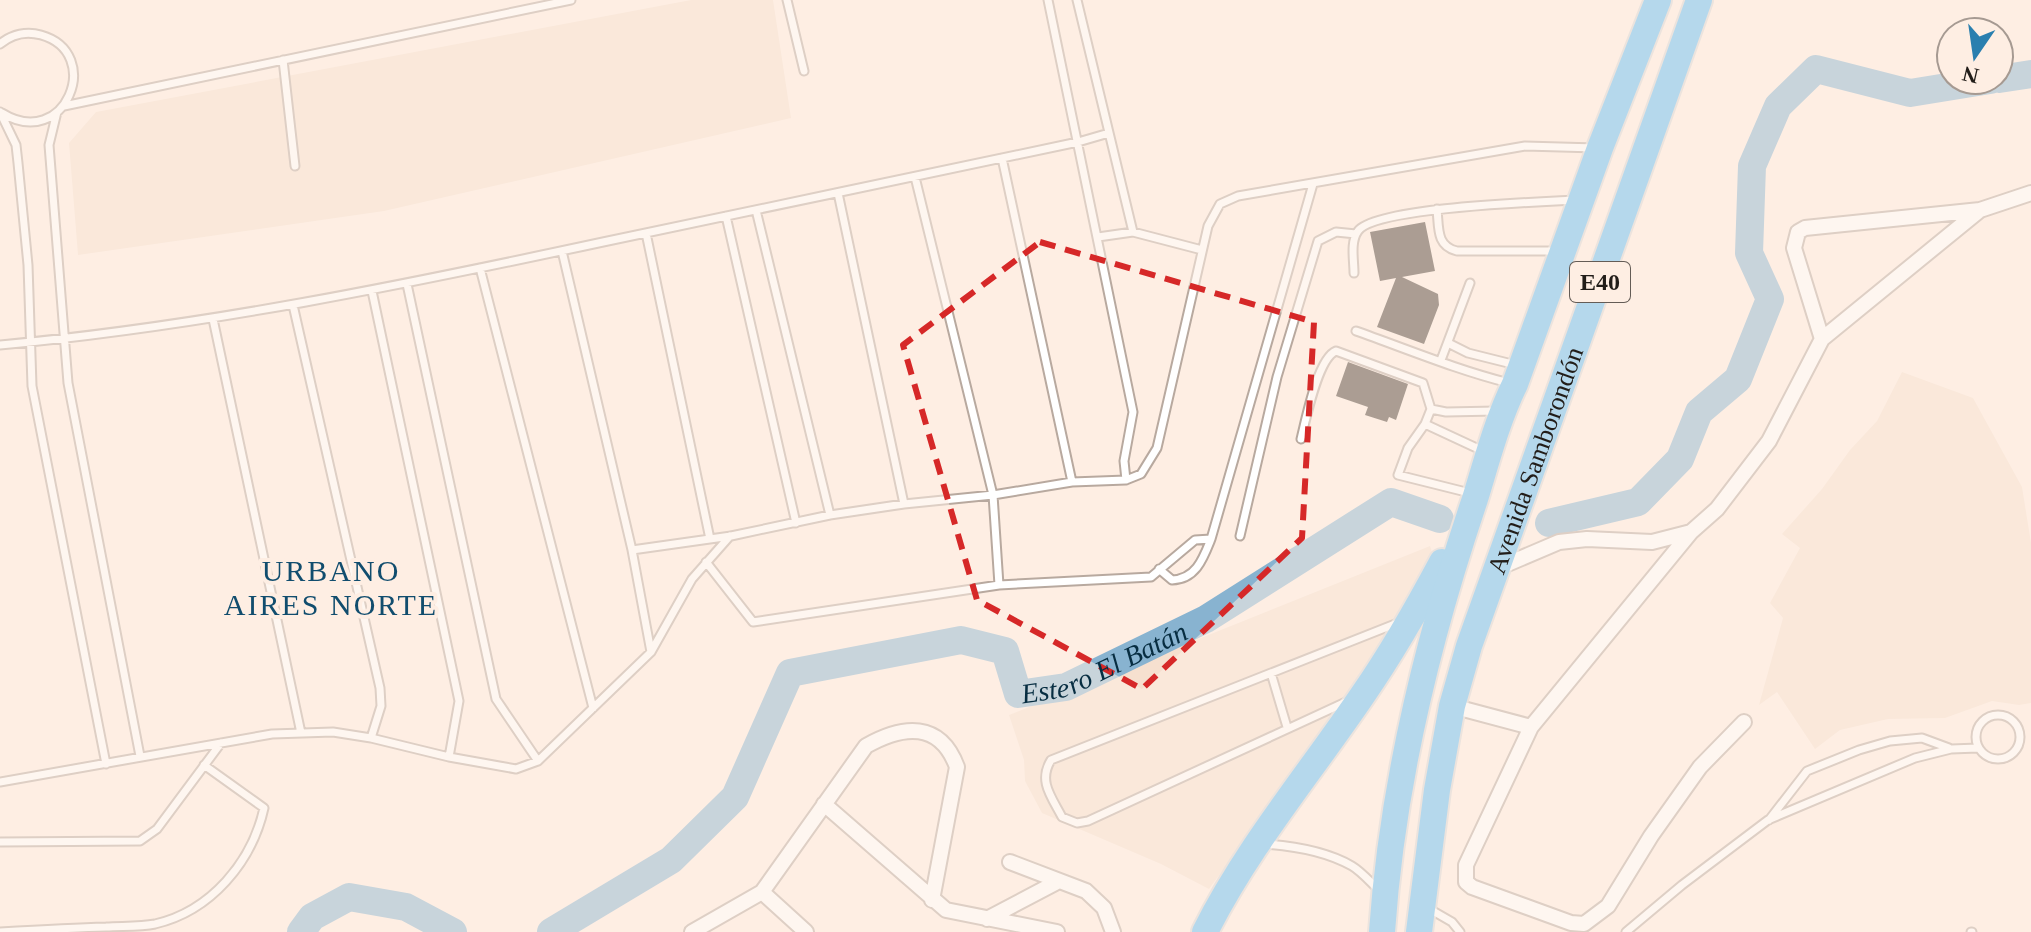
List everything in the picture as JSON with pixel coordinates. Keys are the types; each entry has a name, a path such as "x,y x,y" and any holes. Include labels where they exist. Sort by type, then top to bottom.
{"highway":[{"name":"Avenida Samborondón","path":"1382,932 1411,732 1451,568 1502,411 1658,0"},
{"name":"Avenida Samborondón","path":"1419,932 1452,706 1494,569 1699,0"},
{"path":"1567,238 1619,228"},
{"path":"1205,932 1255,844 1364,694 1413,617 1476,494"}],"street":[{"path":"1822,339 1794,248 1798,232 1805,228 1980,210 2031,193"},
{"path":"1744,722 1700,767 1651,836 1608,906 1584,924 1571,923 1472,887 1466,882 1466,865 1531,727 1691,532 1717,509 1769,441 1822,339 1980,210"},
{"path":"1494,569 1559,542 1587,539 1652,542 1691,532"},
{"path":"1452,706 1531,727"},
{"path":"692,932 762,892 866,746 888,734 908,730 935,736 950,750 957,767 932,900"},
{"path":"824,804 946,910 1057,932"},
{"path":"1010,862 1086,891 1104,908 1113,932"},
{"path":"987,919 1059,881"},
{"path":"762,892 806,932"}],"lane":[{"path":"64,106 571,0"},
{"path":"787,0 804,71"},
{"path":"1048,0 1133,412 1124,461 1126,480"},
{"path":"1077,0 1133,232"},
{"path":"0,44 25,33 47,36 70,58 73,69 73,90 64,106 44,120 12,119 0,112"},
{"path":"283,60 295,166"},
{"path":"0,112 16,145 28,265 32,386 106,764"},
{"path":"57,112 49,145 68,383 140,756"},
{"path":"0,345 213,319 372,291 1109,133"},
{"path":"632,550 731,536 830,515 1072,482 1126,480 1141,474 1157,448 1208,226 1220,204 1238,196 1525,146 1600,148"},
{"path":"1002,158 1072,482"},
{"path":"915,177 993,495 999,585"},
{"path":"1159,569 1172,580 1182,580 1200,566 1211,539 1313,184"},
{"path":"838,193 904,504"},
{"path":"1354,273 1353,244 1356,234 1367,224 1437,209 1582,199"},
{"path":"1437,209 1441,242 1446,248 1457,251 1567,238"},
{"path":"756,210 830,515"},
{"path":"726,216 796,523"},
{"path":"1098,237 1133,232 1202,250"},
{"path":"1240,536 1277,377 1318,241 1336,232 1356,234"},
{"path":"646,233 710,539"},
{"path":"562,251 632,550 651,652"},
{"path":"480,268 593,708"},
{"path":"1441,360 1470,283"},
{"path":"407,284 496,699 538,761"},
{"path":"372,291 459,701 449,757"},
{"path":"293,305 380,688 381,706 371,738"},
{"path":"213,319 301,733"},
{"path":"1356,331 1441,360 1462,371 1518,375"},
{"path":"1448,343 1518,375"},
{"path":"1301,439 1307,411 1327,356 1336,351 1423,383 1431,409 1425,424 1408,448 1398,475 1476,494"},
{"path":"1431,409 1446,412 1502,411"},
{"path":"1425,424 1489,453"},
{"path":"0,782 272,734 333,732 516,769 538,761 651,652 679,601 706,562 731,536"},
{"path":"706,562 753,622 999,585 1151,577 1195,540 1211,539"},
{"path":"1364,694 1088,821 1077,823 1062,817 1045,785 1044,774 1051,760 1413,617"},
{"path":"1271,673 1287,727"},
{"path":"2001,715 2017,725 2019,745 2014,753 1995,760 1985,756 1978,748 1975,739 1982,721 2001,715"},
{"path":"2020,735 2031,736"},
{"path":"1768,820 1807,771 1859,750 1890,741 1922,738 1951,749"},
{"path":"0,842 140,841 157,829 221,743"},
{"path":"1626,932 1768,820 1915,758 1951,749 1978,748"},
{"path":"0,932 152,924 184,913 215,894 233,876 251,845 264,808 204,765"},
{"path":"1255,844 1301,849 1352,866 1385,895"},
{"path":"1421,904 1452,922 1460,932"}],"highlighted area":[{"path":"1040,242 1314,322 1302,538 1142,689 977,600 903,345"}],"shaded area":[{"path":"691,0 773,0 791,118 384,211 78,255 69,143 96,112"},
{"path":"1902,372 1973,398 2022,487 2031,543 2031,703 2019,705 1992,701 1945,718 1888,719 1840,730 1815,749 1777,692 1759,705 1783,618 1770,603 1800,548 1782,534 1877,421"},
{"path":"1430,546 1434,558 1304,760 1209,889 1161,864 1042,813 1025,781 1024,760 1009,715"}],"building":[{"path":"1425,222 1435,271 1402,277 1438,294 1439,305 1424,344 1377,327 1396,278 1380,281 1370,232"},
{"path":"1348,362 1408,384 1396,420 1389,417 1387,422 1365,415 1368,407 1336,396"}],"waterway":[{"name":"Estero El Batán","path":"1549,523 1638,502 1680,459 1699,412 1738,379 1770,299 1749,253 1752,166 1778,106 1816,69 1910,93 1935,89"},
{"name":"Estero El Batán","path":"2015,76 2031,74"},
{"name":"Estero El Batán","path":"551,932 671,860 735,797 790,673 961,640 1005,651 1018,694 1066,687 1206,619 1391,502 1440,519"},
{"name":"Estero El Batán","path":"301,932 312,917 349,897 406,907 453,932"}],"district":[{"name":"URBANO AIRES NORTE","path":"331,588"}]}
